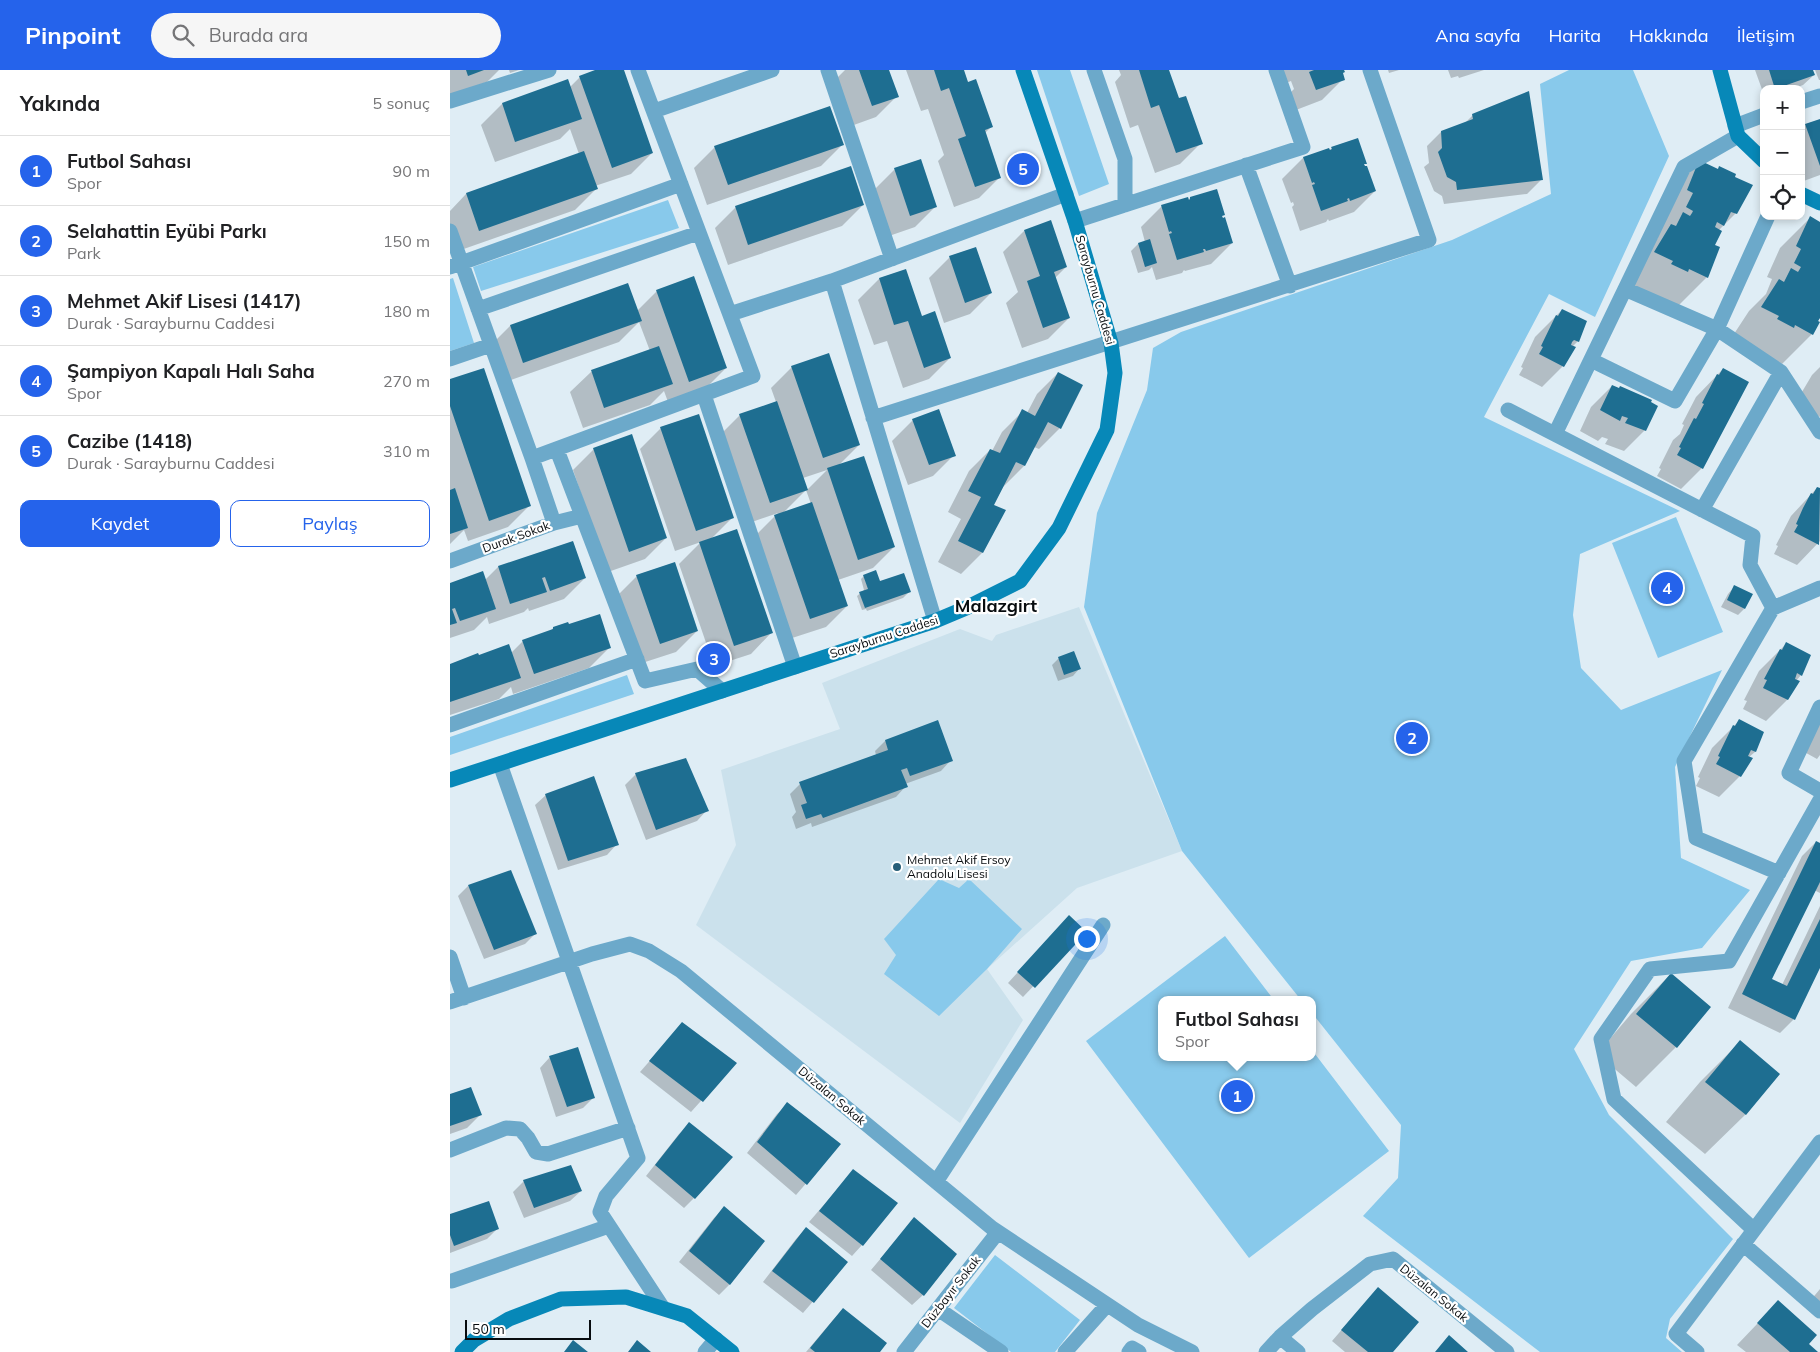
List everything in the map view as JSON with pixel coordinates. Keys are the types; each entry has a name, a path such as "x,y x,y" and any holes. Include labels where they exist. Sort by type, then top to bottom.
{"street":[{"path":"450,101 549,70"},
{"path":"532,458 753,376 638,70"},
{"path":"828,70 892,259"},
{"name":"Sarayburnu Caddesi","path":"450,780 935,621 1020,581 1059,528 1107,430 1115,373 1111,343 1075,221 1023,70"},
{"path":"1094,70 1125,159 1125,205"},
{"path":"1075,221 1303,147 1276,70"},
{"path":"873,418 1429,240 1370,70"},
{"path":"1720,70 1736,131 1760,156"},
{"path":"654,111 764,71"},
{"path":"1805,101 1820,96"},
{"path":"1555,434 1684,167 1736,131 1760,118"},
{"path":"1246,165 1290,286"},
{"path":"456,265 681,184"},
{"path":"730,314 832,281 1066,194"},
{"path":"1805,196 1820,203"},
{"path":"1591,360 1675,401 1717,329 1766,220"},
{"path":"450,232 456,265 478,308 554,523"},
{"path":"478,308 698,233"},
{"path":"832,281 935,621"},
{"path":"1625,289 1717,329 1781,372 1820,432"},
{"path":"450,359 491,345"},
{"path":"1702,510 1781,372"},
{"path":"704,395 795,667"},
{"path":"1508,410 1753,536 1750,565 1773,608"},
{"path":"557,450 645,681 697,670 722,691"},
{"name":"Durak Sokak","path":"450,561 554,523 582,516"},
{"path":"1778,873 1696,838 1684,761 1773,608 1820,588"},
{"path":"450,725 637,659"},
{"path":"1820,707 1789,773 1820,791"},
{"path":"500,764 638,1158 606,1196 600,1212 663,1308"},
{"path":"1754,1230 1614,1099 1601,1039 1650,969 1729,960 1820,800"},
{"path":"936,1182 1103,925"},
{"name":"Düzalan Sokak","path":"457,1000 569,962 630,944 649,951 681,971 998,1232 1138,1326 1192,1352"},
{"path":"450,957 457,1000"},
{"path":"450,1150 506,1128 520,1129 536,1152 548,1154 628,1128"},
{"path":"1696,1352 1676,1334 1820,1142"},
{"path":"452,1281 609,1226"},
{"name":"Düzbayır Sokak","path":"904,1352 998,1232"},
{"path":"1743,1244 1820,1311"},
{"name":"Düzalan Sokak","path":"1266,1352 1312,1309 1370,1264 1393,1259 1507,1352"},
{"path":"462,1352 474,1340 509,1319 561,1299 626,1297 687,1316 732,1352"},
{"path":"1065,1352 1108,1305"},
{"path":"938,1309 1001,1352"},
{"path":"1280,1337 1298,1352"},
{"path":"705,1352 716,1339"},
{"path":"1129,1352 1132,1348 1139,1352"}],"shaded area":[{"path":"1037,70 1070,70 1109,184 1079,196"},
{"path":"1569,70 1633,70 1669,156 1595,317 1549,294 1484,417 1680,511 1580,554 1573,615 1581,668 1621,710 1722,670 1675,767 1681,858 1750,890 1702,948 1631,961 1574,1049 1609,1115 1733,1239 1670,1319 1666,1338 1682,1352 1540,1352 1363,1216 1398,1178 1401,1125 1316,1018 1316,996 1298,996 1182,851 1084,607 1097,513 1147,390 1153,348 1181,332 1452,240 1551,194 1540,84"},
{"path":"668,200 679,228 481,291 473,267"},
{"path":"453,278 474,343 450,351 450,279"},
{"path":"1676,517 1723,632 1658,658 1612,543"},
{"name":"Mehmet Akif Ersoy Anadolu Lisesi","path":"1079,607 1182,851 1077,888 987,969 1023,1020 960,1123 696,925 736,845 721,770 840,729 822,683 960,629 992,641 996,635"},
{"path":"627,675 634,694 450,755 450,737"},
{"path":"939,879 959,888 969,879 1022,929 987,969 939,1016 884,974 896,955 884,939"},
{"path":"1225,936 1271,996 1158,996 1158,1061 1316,1061 1316,1055 1389,1151 1249,1258 1086,1041"},
{"path":"995,1255 1080,1320 1055,1352 1011,1352 954,1308"}],"building":[{"path":"466,70 484,70 468,76"},
{"path":"595,70 624,70 653,153 612,168 579,76"},
{"path":"859,70 889,70 899,97 872,106"},
{"path":"934,70 964,70 968,82 976,79 993,127 985,130 1001,178 975,187 958,139 966,136 949,88 941,91"},
{"path":"1139,70 1169,70 1179,98 1186,96 1203,144 1176,153 1159,105 1151,108"},
{"path":"1314,70 1344,70 1345,80 1316,90 1309,72"},
{"path":"1769,70 1813,70 1815,75 1786,85 1774,85"},
{"path":"568,79 582,119 515,142 502,103"},
{"path":"1529,91 1543,180 1457,190 1456,182 1447,177 1438,152 1442,148 1441,131 1473,119 1472,114"},
{"path":"830,106 844,145 728,185 714,146"},
{"path":"1820,119 1820,166 1805,124"},
{"path":"1358,138 1367,164 1364,164 1367,166 1376,191 1350,201 1349,198 1347,199 1348,201 1321,211 1312,185 1315,184 1314,182 1312,183 1303,157 1329,148 1330,150 1332,149 1331,147"},
{"path":"584,151 598,189 479,231 466,193"},
{"path":"921,159 937,207 910,216 894,168"},
{"path":"1699,160 1718,169 1719,166 1736,174 1735,177 1753,185 1737,214 1731,212 1724,226 1717,222 1715,227 1722,231 1715,245 1720,247 1708,278 1689,269 1688,272 1671,264 1673,261 1654,252 1671,224 1676,226 1683,212 1690,216 1693,211 1686,207 1693,193 1687,190"},
{"path":"851,166 864,205 748,245 735,206"},
{"path":"1217,189 1225,215 1222,216 1223,218 1225,217 1233,243 1206,251 1203,249 1204,252 1177,260 1169,234 1172,233 1171,231 1169,232 1161,205 1188,197 1189,200 1190,197"},
{"path":"1810,216 1820,222 1820,318 1818,321 1820,322 1813,335 1795,325 1794,328 1777,319 1779,316 1761,307 1779,279 1784,282 1791,268 1798,272 1801,267 1794,263 1801,249 1796,246"},
{"path":"1051,220 1067,267 1054,272 1070,318 1043,328 1027,281 1040,276 1024,230"},
{"path":"1150,239 1157,263 1145,267 1138,243"},
{"path":"976,247 992,293 965,303 949,256"},
{"path":"906,269 922,316 935,311 951,358 924,368 908,321 894,325 879,278"},
{"path":"694,276 727,368 689,382 656,290"},
{"path":"628,283 642,321 523,363 510,325"},
{"path":"1562,309 1587,321 1579,342 1574,340 1572,342 1571,345 1576,347 1564,367 1539,354 1556,315 1558,316"},
{"path":"659,346 673,384 604,408 591,370"},
{"path":"829,353 860,445 823,458 791,366"},
{"path":"484,368 531,506 489,521 450,406 450,379"},
{"path":"1723,368 1749,382 1703,469 1677,455 1681,448 1679,447 1694,418 1696,419 1704,404 1702,403 1717,374 1719,375"},
{"path":"1058,372 1083,385 1061,429 1048,422 1025,466 1016,462 994,505 1006,510 983,553 958,541 981,497 968,491 990,449 1000,453 1022,409 1035,416"},
{"path":"1612,385 1619,388 1620,386 1652,400 1651,402 1658,406 1646,431 1625,423 1628,418 1622,416 1620,421 1600,410"},
{"path":"777,401 808,490 770,503 739,414"},
{"path":"939,409 956,456 929,465 912,419"},
{"path":"699,414 734,518 696,531 660,427"},
{"path":"632,434 667,538 629,552 593,448"},
{"path":"864,456 895,547 858,560 827,468"},
{"path":"1817,487 1820,488 1819,545 1794,532 1803,508 1811,493 1813,494"},
{"path":"455,488 468,528 450,534 450,490"},
{"path":"812,502 848,606 810,619 774,515"},
{"path":"737,529 773,633 734,646 699,542"},
{"path":"573,541 586,578 550,591 545,577 542,578 547,592 510,604 498,566"},
{"path":"675,562 698,631 660,644 636,575"},
{"path":"876,570 880,581 904,573 911,592 865,608 859,592 868,589 863,575"},
{"path":"483,571 496,609 460,621 455,608 452,609 457,623 450,625 450,583"},
{"path":"1734,585 1753,594 1745,609 1727,600"},
{"path":"600,614 611,648 534,674 522,640 568,622 569,624"},
{"path":"1786,642 1811,655 1802,676 1797,673 1795,679 1800,681 1788,700 1763,688 1767,680 1764,679 1780,649 1782,650"},
{"path":"509,644 521,678 450,702 450,664"},
{"path":"1074,651 1081,669 1064,675 1058,657"},
{"path":"1739,719 1764,732 1756,752 1751,750 1748,756 1753,758 1741,777 1716,764 1733,725 1735,726"},
{"path":"938,720 953,761 910,776 907,768 901,770 908,787 823,818 821,814 806,819 801,805 807,803 799,782 888,750 885,740"},
{"path":"686,758 709,811 656,830 635,773"},
{"path":"594,776 619,845 568,861 545,794"},
{"path":"1816,841 1820,843 1820,882 1772,979 1787,986 1820,919 1820,968 1795,1020 1742,994"},
{"path":"511,870 537,934 494,950 468,885"},
{"path":"1069,915 1087,932 1035,988 1017,972"},
{"path":"1671,973 1711,1007 1677,1048 1636,1014"},
{"path":"682,1022 737,1063 703,1102 649,1061"},
{"path":"1740,1040 1780,1074 1746,1115 1705,1082"},
{"path":"578,1047 595,1098 567,1107 549,1056"},
{"path":"471,1087 482,1115 450,1126 450,1094"},
{"path":"787,1102 841,1144 807,1185 757,1142"},
{"path":"689,1122 733,1157 695,1199 655,1165"},
{"path":"571,1165 582,1191 534,1208 523,1180"},
{"path":"853,1169 898,1203 863,1246 819,1211"},
{"path":"489,1201 499,1229 454,1246 450,1235 450,1214"},
{"path":"724,1206 765,1241 730,1285 689,1251"},
{"path":"914,1217 957,1254 924,1296 880,1259"},
{"path":"806,1227 848,1262 814,1303 772,1271"},
{"path":"1378,1287 1419,1322 1393,1352 1368,1352 1341,1330"},
{"path":"1778,1300 1817,1335 1809,1344 1818,1352 1790,1352 1757,1323"},
{"path":"843,1308 887,1343 880,1352 815,1352 810,1348"},
{"path":"1449,1335 1468,1352 1435,1352"},
{"path":"573,1340 588,1352 564,1352"},
{"path":"637,1340 651,1352 628,1352"}],"place":[{"name":"Cazibe (1418)","path":"1023,169"},
{"name":"Şampiyon Kapalı Halı Saha","path":"1667,588"},
{"name":"Mehmet Akif Lisesi (1417)","path":"714,659"},
{"name":"Selahattin Eyübi Parkı","path":"1412,738"},
{"name":"Mehmet Akif Ersoy Anadolu Lisesi","path":"897,867"},
{"name":"Futbol Sahası","path":"1237,1096"}],"district":[{"name":"Malazgirt","path":"996,606"}]}
